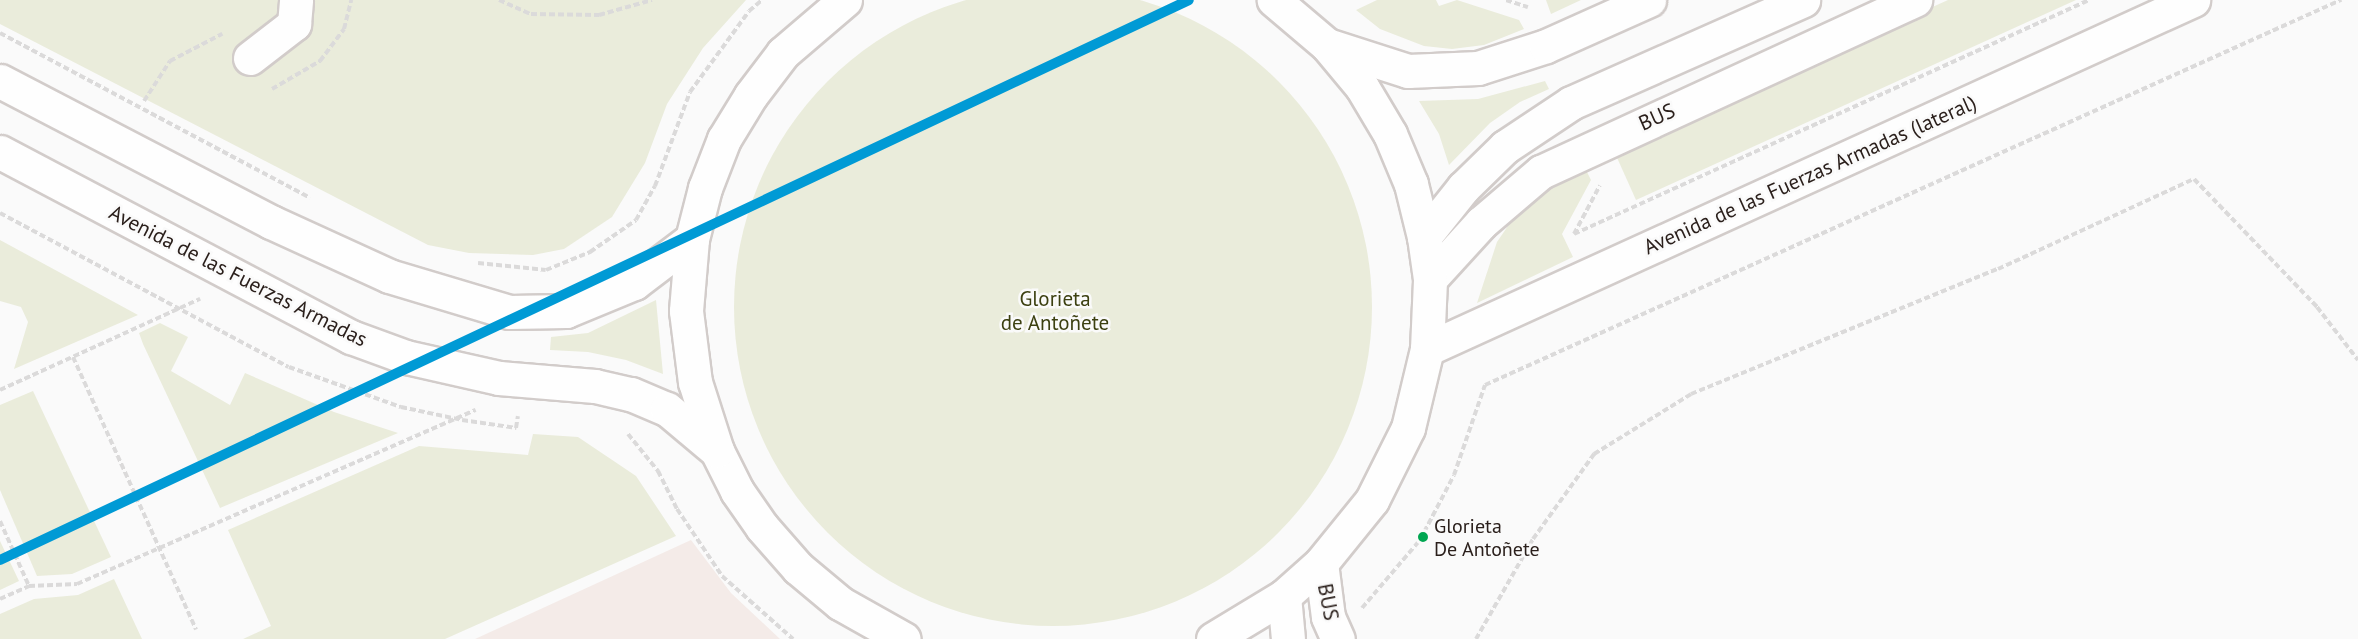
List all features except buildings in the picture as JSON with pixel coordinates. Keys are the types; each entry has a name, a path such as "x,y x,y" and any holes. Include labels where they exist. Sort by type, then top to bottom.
{"street":[{"path":"250,58 294,24 296,0"},
{"path":"845,0 783,53 751,95 724,139 705,188 692,239 688,323 695,382 717,451 762,527 798,568 840,603 904,639"},
{"path":"1213,639 1284,596 1321,563 1372,500 1408,428 1427,349 1430,279 1424,237 1411,184 1390,134 1362,87 1327,45 1274,0"},
{"path":"1327,45 1408,71 1478,68 1546,46 1649,0"},
{"path":"1424,237 1463,188 1505,147 1571,104 1803,0"},
{"name":"BUS","path":"1430,279 1481,223 1541,172 1915,0"},
{"name":"Avenida de las Fuerzas Armadas (lateral)","path":"1427,349 2193,0"},
{"path":"0,81 271,222 388,276 509,312 566,311 634,283 692,239"},
{"name":"Avenida de las Fuerzas Armadas","path":"0,152 351,337 406,357 500,378 595,386 631,394 667,409 717,451"},
{"name":"BUS","path":"1321,563 1328,617 1346,628"},
{"path":"1284,596 1288,639"}],"path":[{"path":"499,0 531,14 599,15 652,0"},
{"path":"469,261 546,270 590,252 636,220 655,186 690,92 749,11 762,0"},
{"path":"1506,0 1528,7"},
{"path":"1604,177 1574,234 2089,0"},
{"path":"1346,628 1420,540 1454,475 1485,385 2341,0"},
{"path":"0,33 317,201"},
{"path":"1476,639 1533,539 1594,454 1691,394 1998,269 2194,179 2317,307 2358,360"},
{"path":"0,213 177,309 298,370 401,407 516,428"},
{"path":"0,390 200,299"},
{"path":"73,357 196,630"},
{"path":"0,599 29,586 77,584 486,405"},
{"path":"624,432 658,471 677,509 722,576 793,639"},
{"path":"0,521 29,586"}],"shaded area":[{"path":"691,540 731,593 780,639 475,639"}],"green space":[{"name":"Glorieta de Antoñete","path":"1053,-12 1084,-11 1115,-6 1146,1 1175,12 1204,25 1230,41 1279,81 1319,130 1335,156 1348,185 1359,214 1366,245 1371,276 1371,338 1366,369 1359,400 1348,429 1335,458 1319,484 1279,533 1230,573 1204,589 1175,602 1146,613 1115,620 1084,625 1053,626 1022,625 991,620 960,613 931,602 902,589 876,573 827,533 787,484 771,458 758,429 747,400 740,369 735,338 734,307 735,276 740,245 747,214 758,185 771,156 787,130 827,81 876,41 902,25 931,12 960,1 991,-6 1022,-11"},
{"path":"0,0 746,0 703,48 667,104 645,163 612,217 564,249 533,255 469,253 428,245 0,24"},
{"path":"1377,0 1436,0 1439,6 1457,0 1519,20 1524,29 1484,45 1452,49 1424,46 1380,29 1356,10"},
{"path":"1546,0 1581,0 1551,14"},
{"path":"1948,0 2076,0 1636,200 1614,151"},
{"path":"1545,81 1549,89 1520,102 1490,123 1449,165 1439,134 1419,101 1478,99"},
{"path":"1585,168 1591,180 1562,234 1573,257 1477,303 1497,242 1514,217 1550,185"},
{"path":"0,240 138,315 14,369 28,322 21,307 0,301"},
{"path":"656,300 663,374 626,360 588,352 550,350 551,337 588,333"},
{"path":"160,323 188,337 171,371 230,405 245,373 334,412 398,433 220,508 139,333"},
{"path":"33,391 111,557 72,574 37,576 0,490 0,405"},
{"path":"533,434 578,437 636,476 676,536 445,639 243,639 271,626 228,530 419,446 528,455"},
{"path":"0,541 19,581 0,590"},
{"path":"114,579 142,639 0,639 0,614 34,599 78,595"}],"transit line":[{"path":"0,560 1189,0"}],"place":[{"name":"Glorieta De Antoñete","path":"1423,537"}]}
